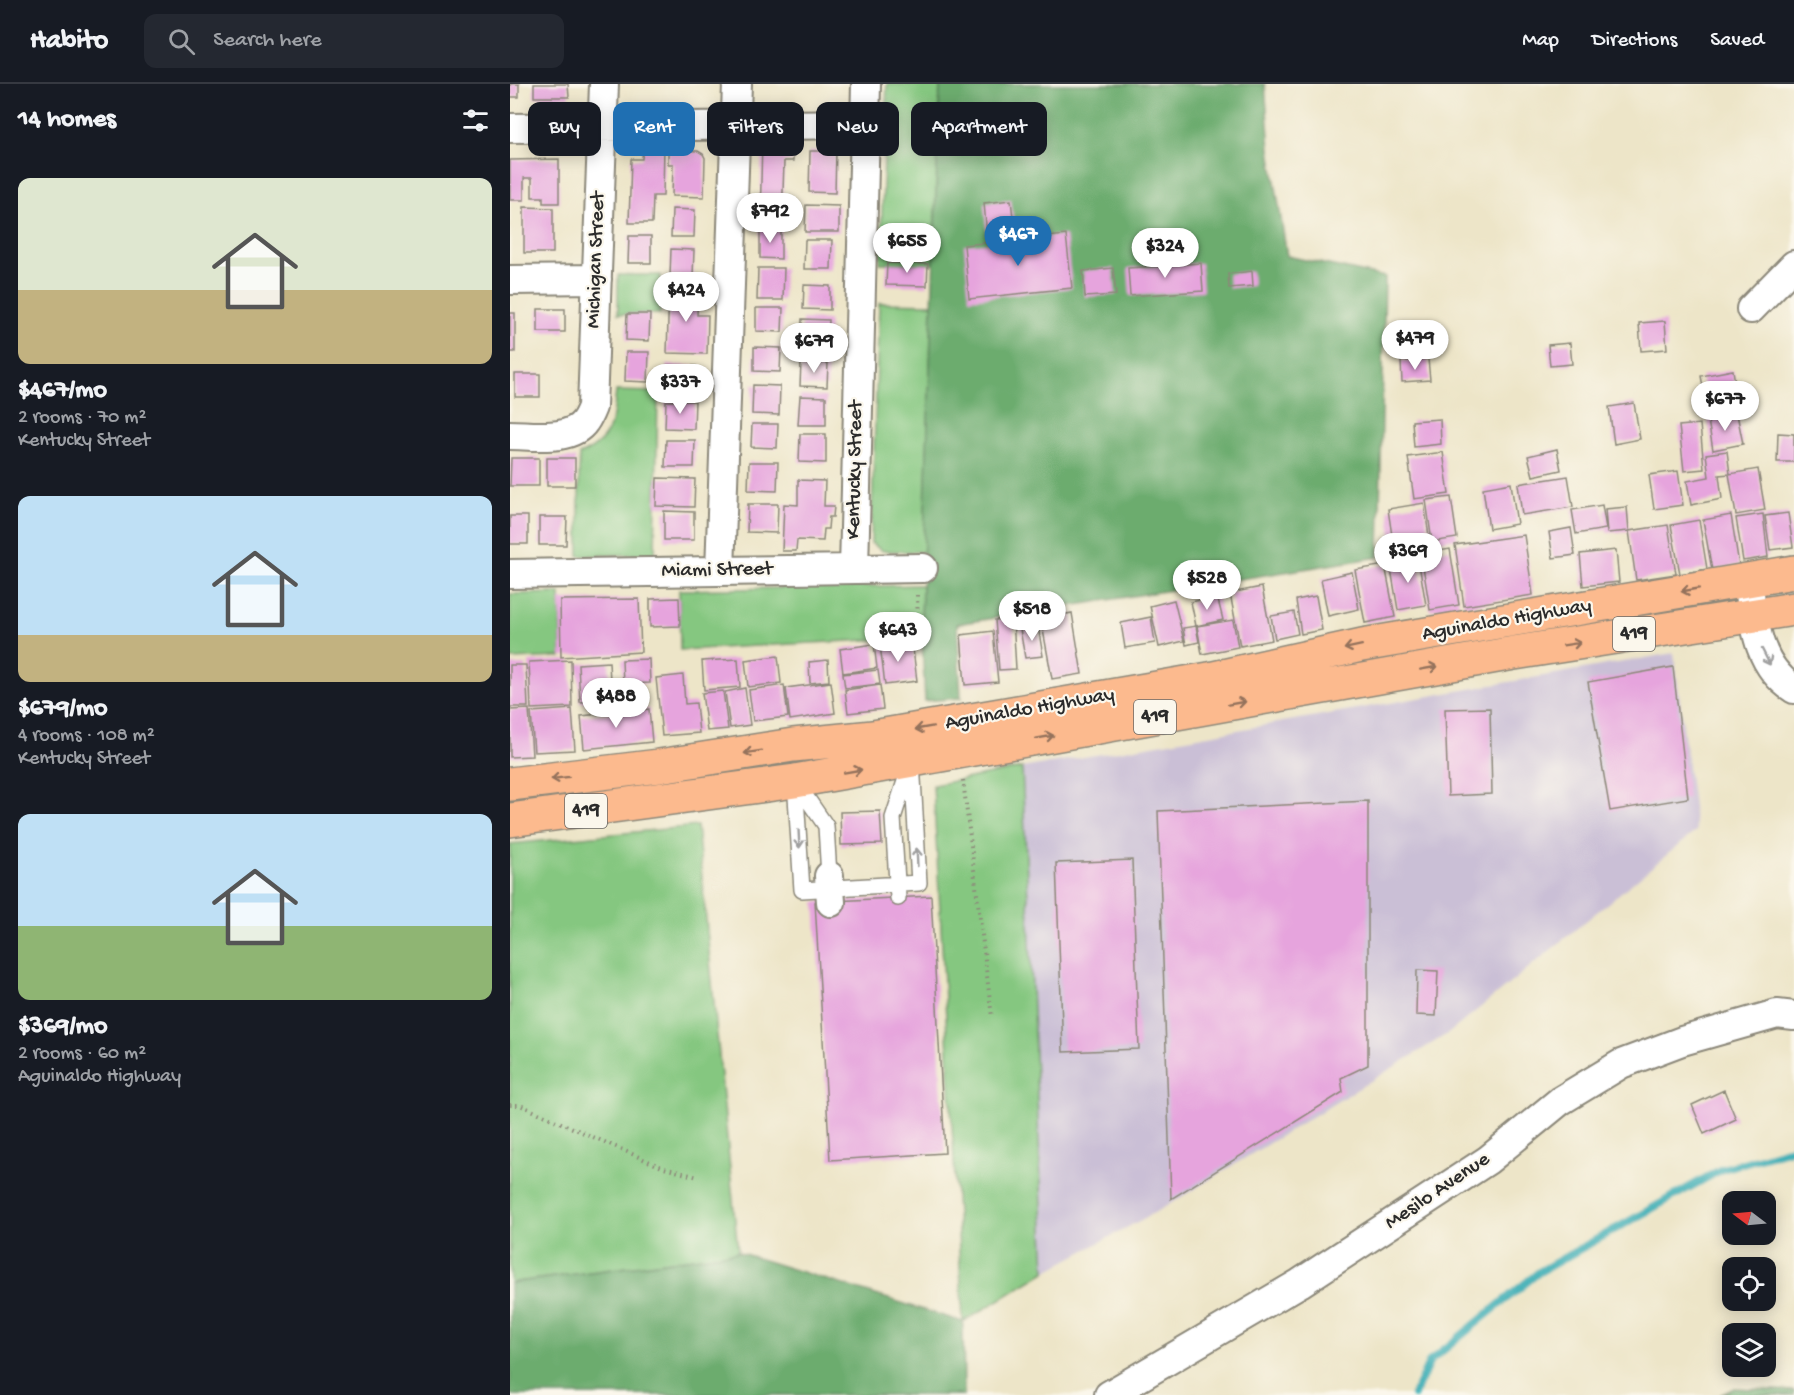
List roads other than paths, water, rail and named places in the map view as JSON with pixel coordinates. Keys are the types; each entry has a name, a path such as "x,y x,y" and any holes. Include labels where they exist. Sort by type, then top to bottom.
{"main road":[{"name":"Aguinaldo Highway","path":"510,784 659,766 793,745 873,737 1209,679 1362,645 1794,572"},
{"name":"Aguinaldo Highway","path":"510,820 795,781 1514,653 1794,609"},
{"path":"793,745 795,781"}],"street":[{"name":"Michigan Street","path":"510,435 558,435 575,430 585,422 591,407 604,84"},
{"path":"736,102 737,84"},
{"name":"Kentucky Street","path":"865,102 866,84"},
{"path":"510,128 707,125"},
{"path":"720,571 734,156"},
{"name":"Kentucky Street","path":"854,568 863,156"},
{"path":"1751,309 1794,265"},
{"path":"510,280 597,279"},
{"name":"Miami Street","path":"510,574 923,568"},
{"path":"1748,580 1753,616 1763,655 1778,678 1794,688"},
{"name":"Mesilo Avenue","path":"1109,1395 1300,1283 1488,1160 1560,1101 1621,1064 1682,1041 1788,1009"}],"lane":[{"path":"795,781 802,890 919,884 912,760"},
{"path":"898,898 893,818 912,760"},
{"path":"795,781 826,826 830,889"}],"waterway":[{"path":"1414,1395 1430,1361 1539,1272 1722,1169 1794,1148"}]}
